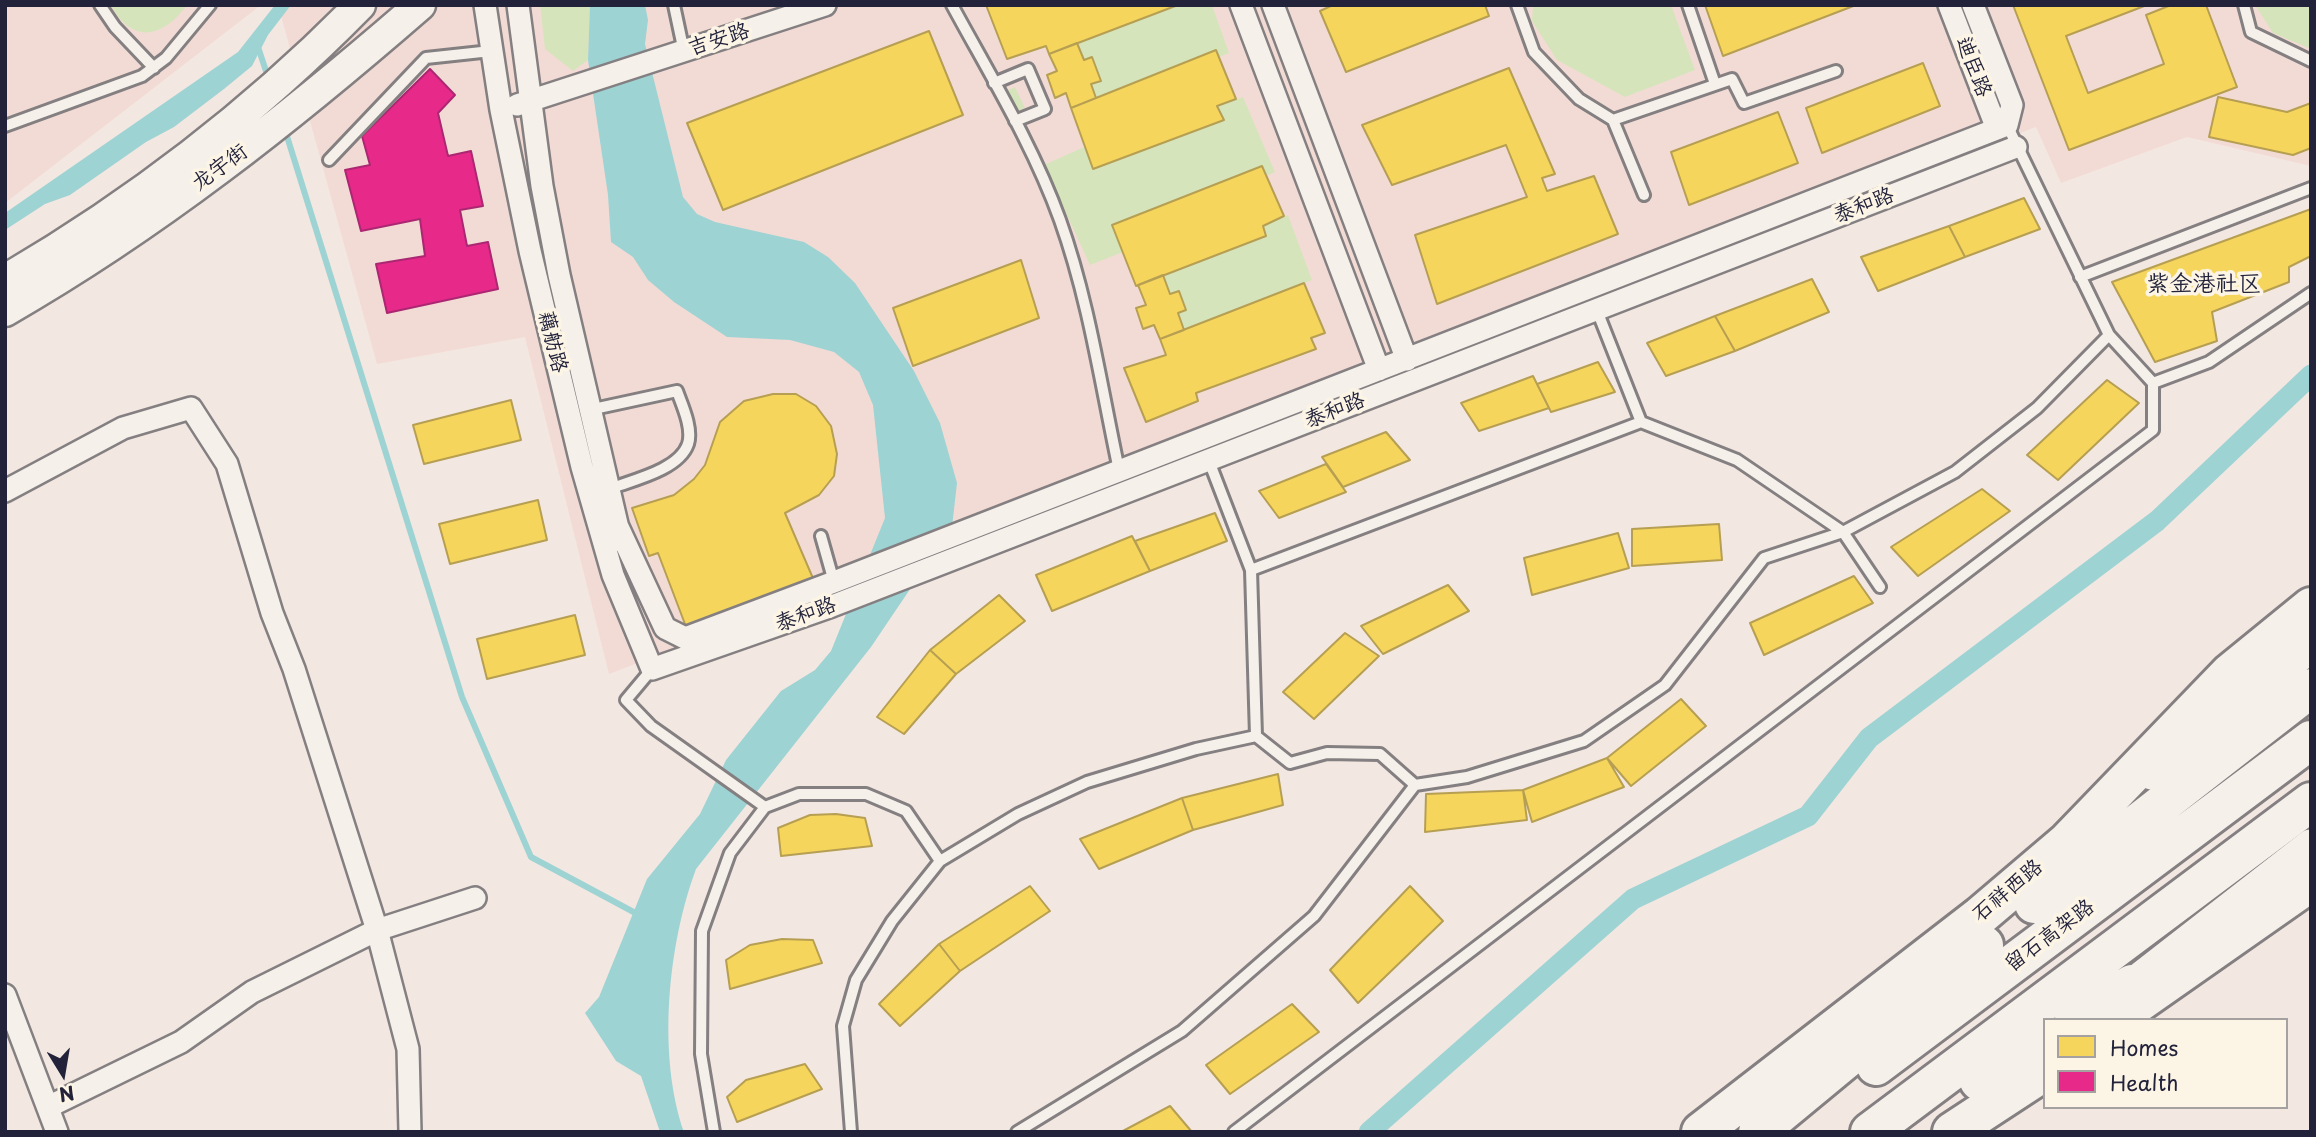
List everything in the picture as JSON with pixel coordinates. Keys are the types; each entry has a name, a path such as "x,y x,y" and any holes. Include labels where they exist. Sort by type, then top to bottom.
{"highway":[{"path":"2068,859 2230,673 2311,607"},
{"path":"1758,1132 2068,859 2311,688"},
{"name":"留石高架路","path":"1789,1132 2311,740"},
{"path":"1870,1132 2311,802"},
{"name":"石祥西路","path":"1701,1132 1959,932 2068,859"},
{"path":"2117,1018 2311,882"},
{"path":"2077,1018 2136,982"},
{"path":"1909,1132 2001,1065 2043,1039"},
{"path":"1952,1132 2043,1072"}],"main road":[{"name":"石祥西路","path":"2068,859 2311,645"},
{"path":"2091,1018 2311,846"},
{"path":"1945,1132 2043,1056"}],"street":[{"name":"龙宇街","path":"5,311 69,275 235,141 299,66 360,5"},
{"name":"龙宇街","path":"5,280 235,141 315,96 420,5"},
{"name":"藕舫路","path":"485,5 501,110 530,251 582,467 612,575 658,667"},
{"name":"藕舫路","path":"518,5 542,186 589,410 632,584 658,667"},
{"name":"吉安路","path":"501,110 825,5"},
{"path":"1241,5 1379,370"},
{"path":"1273,5 1406,360"},
{"name":"迪臣路","path":"1949,5 2002,127"},
{"name":"迪臣路","path":"1973,5 2012,105 2002,127"},
{"name":"泰和路","path":"618,527 665,628 685,638 962,533 2002,127"},
{"name":"泰和路","path":"658,667 832,606 1596,308 2016,148"},
{"path":"8,481 124,428 191,408 227,464 272,613 294,669 377,930 408,1049 410,1132"},
{"path":"48,1107 181,1042 252,992 377,930 475,898"},
{"path":"5,995 57,1132"}],"lane":[{"path":"100,5 115,27 154,68"},
{"path":"5,126 131,81 154,68 166,58 210,5"},
{"path":"674,5 684,52"},
{"path":"952,5 1015,121 1060,219 1084,298 1119,470"},
{"path":"1517,5 1534,52 1579,99 1612,120 1644,195"},
{"path":"1688,5 1715,85"},
{"path":"2244,5 2251,32 2311,61"},
{"path":"330,160 426,58 491,51"},
{"path":"994,83 1028,69 1045,108 1015,121"},
{"path":"1612,120 1732,79 1744,103 1836,71"},
{"path":"1234,1132 2153,430 2153,383 2109,335 2016,148 2002,127"},
{"path":"2080,277 2311,188"},
{"path":"2153,383 2209,362 2311,293"},
{"path":"1596,308 1641,422"},
{"path":"1017,1132 1182,1031 1314,916 1415,785 1467,777 1584,741 1665,685 1764,558 1843,532 1955,472 2037,408 2109,335"},
{"path":"589,410 677,391 686,418 689,442 679,459 609,489"},
{"path":"1251,570 1641,422 1737,460 1843,532 1880,587"},
{"path":"1209,461 1251,570 1256,736"},
{"path":"821,536 840,580"},
{"path":"658,667 626,699 650,726 765,807"},
{"path":"851,1132 843,1026 856,979 892,922 940,861 1018,814 1087,782 1196,749 1256,736 1290,762 1327,753 1380,754 1415,785"},
{"path":"714,1132 701,1054 702,931 730,853 765,807 799,794 866,794 906,811 940,861"}],"shaded area":[{"path":"5,5 261,5 5,203"},
{"path":"278,5 2311,5 2311,166 2187,137 2061,183 2036,127 609,674 525,337 377,364"}],"green space":[{"path":"187,5 178,16 159,30 139,32 120,19 112,7"},
{"path":"540,5 590,5 588,60 573,71 545,49"},
{"path":"1178,5 1212,5 1229,53 1219,57 1216,51 1096,98 1091,84 1101,80 1092,57 1084,60 1077,43"},
{"path":"1533,5 1671,5 1695,70 1625,97 1557,60 1532,21"},
{"path":"2255,5 2311,5 2311,49 2273,33"},
{"path":"1015,87 1025,108 1013,113 1003,92"},
{"path":"1243,97 1275,172 1266,176 1261,166 1113,225 1123,252 1090,265 1044,165 1084,147 1094,169 1224,120 1217,106"},
{"path":"1288,215 1312,280 1184,330 1178,313 1186,310 1170,294 1163,275 1266,236 1263,226"}],"water":[{"path":"275,5 291,5 268,35 252,66 174,127 146,142 70,195 45,204 5,230 5,213 238,52"},
{"path":"590,5 645,5 648,20 645,44 683,197 697,214 715,222 804,242 828,257 855,283 914,371 940,423 957,483 952,527 871,647 696,869 679,931 669,1000 671,1069 684,1132 660,1132 641,1076 616,1061 585,1013 599,997 647,879 700,814 726,760 781,691 815,670 831,651 885,518 873,405 859,372 834,352 790,340 727,337 674,302 648,280 633,257 611,242 608,195 588,60"}],"building: Homes":[{"path":"986,5 1178,5 1049,54 1046,46 1007,59"},
{"path":"1333,5 1485,5 1489,16 1346,72 1320,11"},
{"path":"1705,5 1856,5 1723,56"},
{"path":"2013,5 2147,5 2066,36 2088,93 2164,64 2146,15 2171,5 2206,5 2237,87 2069,150"},
{"path":"929,31 963,115 723,210 687,123"},
{"path":"1077,43 1084,60 1092,57 1101,81 1091,84 1096,98 1071,108 1066,93 1055,98 1047,75 1057,71 1049,54"},
{"path":"1216,50 1236,99 1217,106 1224,120 1093,169 1071,108"},
{"path":"1923,63 1940,106 1822,153 1806,108"},
{"path":"1509,68 1555,174 1542,178 1547,191 1594,176 1618,234 1437,304 1415,235 1527,197 1506,145 1392,185 1362,125"},
{"path":"2218,97 2287,112 2311,103 2311,148 2293,155 2209,137"},
{"path":"1778,112 1798,163 1689,205 1671,152"},
{"path":"1262,166 1284,216 1263,226 1266,236 1136,286 1112,225"},
{"path":"2024,198 2040,229 1965,257 1949,226"},
{"path":"2311,209 2311,256 2289,267 2289,282 2212,312 2217,341 2155,362 2112,282"},
{"path":"1949,226 1965,257 1878,291 1861,257"},
{"path":"1021,260 1039,318 913,366 893,308"},
{"path":"1163,275 1170,294 1179,291 1186,310 1178,313 1184,330 1160,339 1154,325 1143,329 1136,308 1146,305 1138,285"},
{"path":"1812,279 1829,312 1735,351 1715,316"},
{"path":"1304,283 1325,333 1311,338 1316,349 1196,393 1198,401 1146,422 1124,368 1166,355 1160,339"},
{"path":"1715,316 1735,351 1666,376 1647,343"},
{"path":"1598,362 1615,392 1551,412 1537,384"},
{"path":"1533,376 1549,408 1479,431 1461,403"},
{"path":"2107,380 2139,403 2058,480 2027,455"},
{"path":"773,394 796,394 816,406 831,426 837,454 834,476 819,495 785,513 815,583 688,632 658,553 649,556 632,508 674,495 694,479 705,465 720,422 744,401"},
{"path":"511,400 521,440 424,464 413,425"},
{"path":"1386,432 1410,460 1343,487 1322,457"},
{"path":"1326,464 1346,492 1279,518 1259,491"},
{"path":"1982,489 2010,511 1918,576 1891,547"},
{"path":"538,500 547,540 450,564 439,524"},
{"path":"1215,513 1227,541 1150,571 1135,541"},
{"path":"1719,524 1722,560 1632,566 1632,529"},
{"path":"1618,533 1629,568 1532,595 1524,558"},
{"path":"1132,536 1150,571 1052,611 1036,575"},
{"path":"1854,576 1873,603 1764,655 1750,623"},
{"path":"1448,585 1469,611 1383,654 1361,626"},
{"path":"999,595 1025,621 956,674 930,650"},
{"path":"575,615 585,655 487,679 477,639"},
{"path":"1345,633 1379,656 1314,719 1283,692"},
{"path":"930,650 956,674 904,734 877,717"},
{"path":"1681,699 1706,726 1631,786 1607,758"},
{"path":"1607,758 1624,787 1532,822 1523,790"},
{"path":"1278,774 1283,805 1193,830 1182,798"},
{"path":"1523,790 1527,820 1425,832 1426,794"},
{"path":"1182,798 1193,830 1099,869 1080,839"},
{"path":"836,814 865,818 872,846 781,856 778,828 810,815"},
{"path":"1030,886 1050,911 960,971 939,944"},
{"path":"1410,886 1443,921 1358,1003 1330,970"},
{"path":"782,939 813,940 822,963 730,989 726,960 750,945"},
{"path":"939,944 960,971 900,1026 879,1004"},
{"path":"1292,1004 1319,1032 1230,1094 1206,1065"},
{"path":"805,1064 822,1089 737,1122 727,1097 746,1080"},
{"path":"1170,1106 1192,1132 1121,1132"}],"building: Health":[{"path":"430,69 455,95 438,113 448,156 471,151 483,206 460,210 467,246 488,242 498,289 387,313 376,264 425,256 420,219 361,231 345,170 370,165 362,136"}],"waterway":[{"path":"257,44 269,80"},
{"path":"285,130 462,697 531,857 641,916"},
{"path":"1369,1132 1633,899 1808,816 1869,738 2157,521 2311,375"}],"district":[{"name":"紫金港社区","path":"2204,285"}]}
